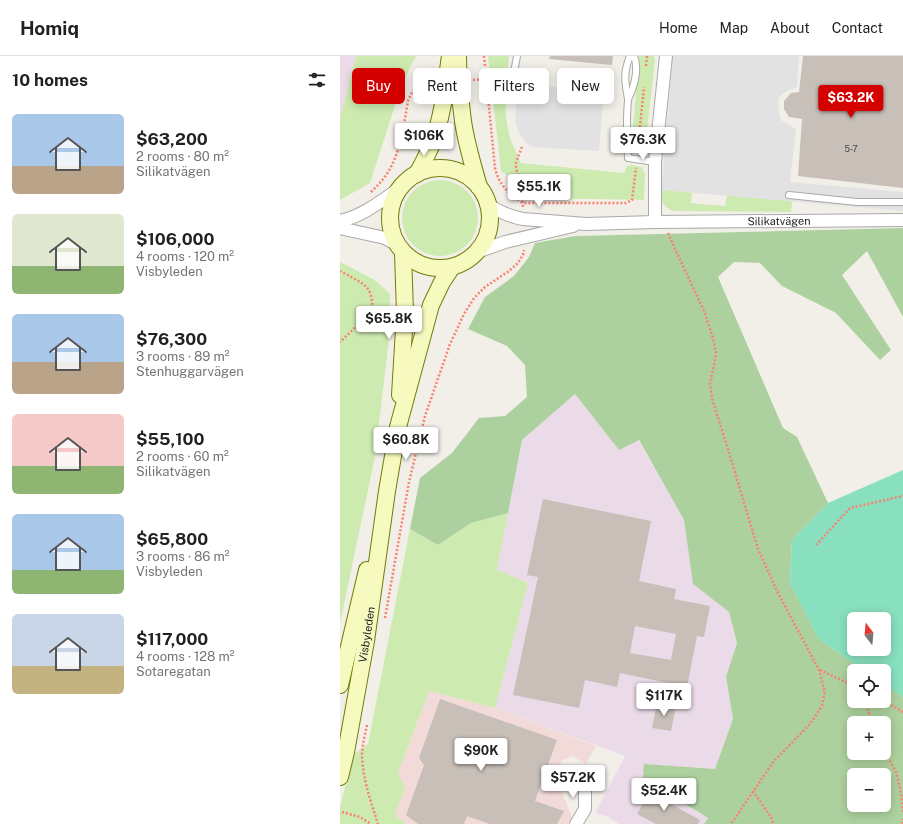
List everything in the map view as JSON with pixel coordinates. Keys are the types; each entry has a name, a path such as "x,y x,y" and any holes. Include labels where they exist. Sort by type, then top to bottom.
{"main road":[{"path":"416,174 433,140 440,117 450,56"},
{"path":"458,56 463,122 479,187 488,205 490,218 488,230 484,242 477,252 465,262 452,267 437,268 422,266 415,262 400,248 390,227 389,215 394,198 407,180 416,174 431,169 446,169 461,173 479,187"},
{"name":"Visbyleden","path":"398,427 405,313 400,248"},
{"name":"Visbyleden","path":"340,777 366,641 387,491 398,427 431,305 442,282 452,267"},
{"name":"Visbyleden","path":"340,685 387,491"}],"street":[{"path":"659,222 655,162 666,56"},
{"path":"340,221 348,220 363,213 400,188"},
{"path":"488,205 513,218 586,224"},
{"name":"Silikatvägen","path":"586,224 903,220"},
{"path":"477,252 524,237 586,224"},
{"path":"340,228 385,238 400,248"},
{"path":"576,824 585,809 586,779"}],"lane":[{"path":"515,68 517,56"},
{"path":"630,56 626,64 624,75 628,99 628,158 655,162"},
{"path":"628,99 633,88 636,74 636,62 634,56"},
{"path":"789,196 857,202 903,202"}],"path":[{"path":"484,56 485,68"},
{"path":"646,71 647,56"},
{"path":"473,80 479,80"},
{"path":"489,104 496,173 508,192 523,203 629,202 632,200 634,195 644,86"},
{"path":"370,194 384,178 398,151 408,101 413,90"},
{"path":"522,147 516,162 516,169 521,183 523,219"},
{"path":"659,222 684,268 704,311 713,338 716,353 710,383 712,399 758,549 777,592 819,670 825,692 818,714 774,761 731,824"},
{"path":"384,622 408,482 425,416 450,344 464,314 474,298 485,287 518,263 523,255 524,237"},
{"path":"340,271 355,279 368,289 373,304 372,311 340,342"},
{"path":"816,544 850,508 903,496"},
{"path":"819,670 847,683"},
{"path":"891,705 903,712"},
{"path":"367,725 362,755 363,767 365,782 378,824"},
{"path":"889,760 896,772 901,793 903,812"},
{"path":"753,791 771,817 774,824"},
{"path":"342,812 360,817 371,824"},
{"path":"903,819 903,824"}],"shaded area":[{"path":"340,56 356,56 352,68 340,118"},
{"path":"673,56 799,56 797,87 783,93 778,99 778,108 781,120 796,129 790,182 903,192 903,211 661,190"},
{"path":"549,86 557,87 557,104 603,104 599,151 533,147 525,142 518,131 515,122 516,104 549,104"},
{"path":"575,394 619,450 638,440 684,520 693,584 729,612 737,643 726,677 733,719 715,770 645,764 643,778 708,818 704,824 619,824 607,816 595,813 625,756 495,708 528,583 497,570 522,440"},
{"path":"429,691 495,708 596,746 586,764 572,756 561,761 559,784 572,818 568,824 406,824 395,815 405,789 398,773"}],"green space":[{"path":"356,56 416,56 405,78 405,68 353,68"},
{"path":"488,56 509,56 508,68 489,68"},
{"path":"639,56 654,56 655,60 646,140 643,146 635,147 632,140"},
{"path":"352,72 352,104 396,104 370,183 340,200 340,118"},
{"path":"493,104 506,104 507,125 510,138 521,163 624,173 627,166 632,165 641,167 645,174 644,200 551,199 531,193 501,171"},
{"path":"440,180 455,183 467,191 475,203 478,218 475,233 467,245 455,253 440,256 425,253 413,245 405,233 402,218 405,203 413,191 425,183"},
{"path":"661,190 692,192 691,203 725,206 727,195 792,201 791,212 674,211 667,208 663,203"},
{"path":"903,228 903,317 867,251 842,275 891,350 880,360 836,313 782,286 760,263 734,262 718,277 783,428 797,437 828,503 792,540 790,583 818,638 854,664 847,664 847,708 891,708 891,689 903,697 903,824 704,824 708,818 643,778 644,764 715,769 733,719 726,677 737,643 729,612 693,584 684,520 639,440 619,450 575,394 522,440 508,513 471,523 438,545 410,529 420,478 452,453 479,418 505,416 527,397 525,365 507,346 468,329 485,297 514,276 529,257 535,243 575,236"},
{"path":"340,262 375,280 390,294 389,339 375,457 340,623"},
{"path":"903,470 903,697 891,689 891,664 854,664 818,638 790,583 792,540 828,503"},
{"path":"508,513 497,570 528,583 495,708 429,691 398,773 405,789 395,815 406,824 340,824 340,808 353,755 368,744 410,529 438,545 471,523"}],"building":[{"path":"550,56 613,56 612,65 549,59"},
{"path":"803,56 903,56 903,188 798,176 802,119 789,117 784,109 784,101 791,93 799,92"},
{"path":"543,499 651,521 639,581 676,589 674,599 710,606 704,637 697,636 687,687 620,673 617,687 585,680 579,708 513,695 538,577 527,575","holes":["635,626 676,634 671,660 630,653"]},
{"path":"440,699 557,740 535,801 564,811 557,824 490,824 467,816 464,824 418,824 406,815 424,765 419,758"},
{"path":"657,703 676,707 671,731 652,728"},
{"path":"649,792 700,820 698,824 656,824 637,814"}]}
